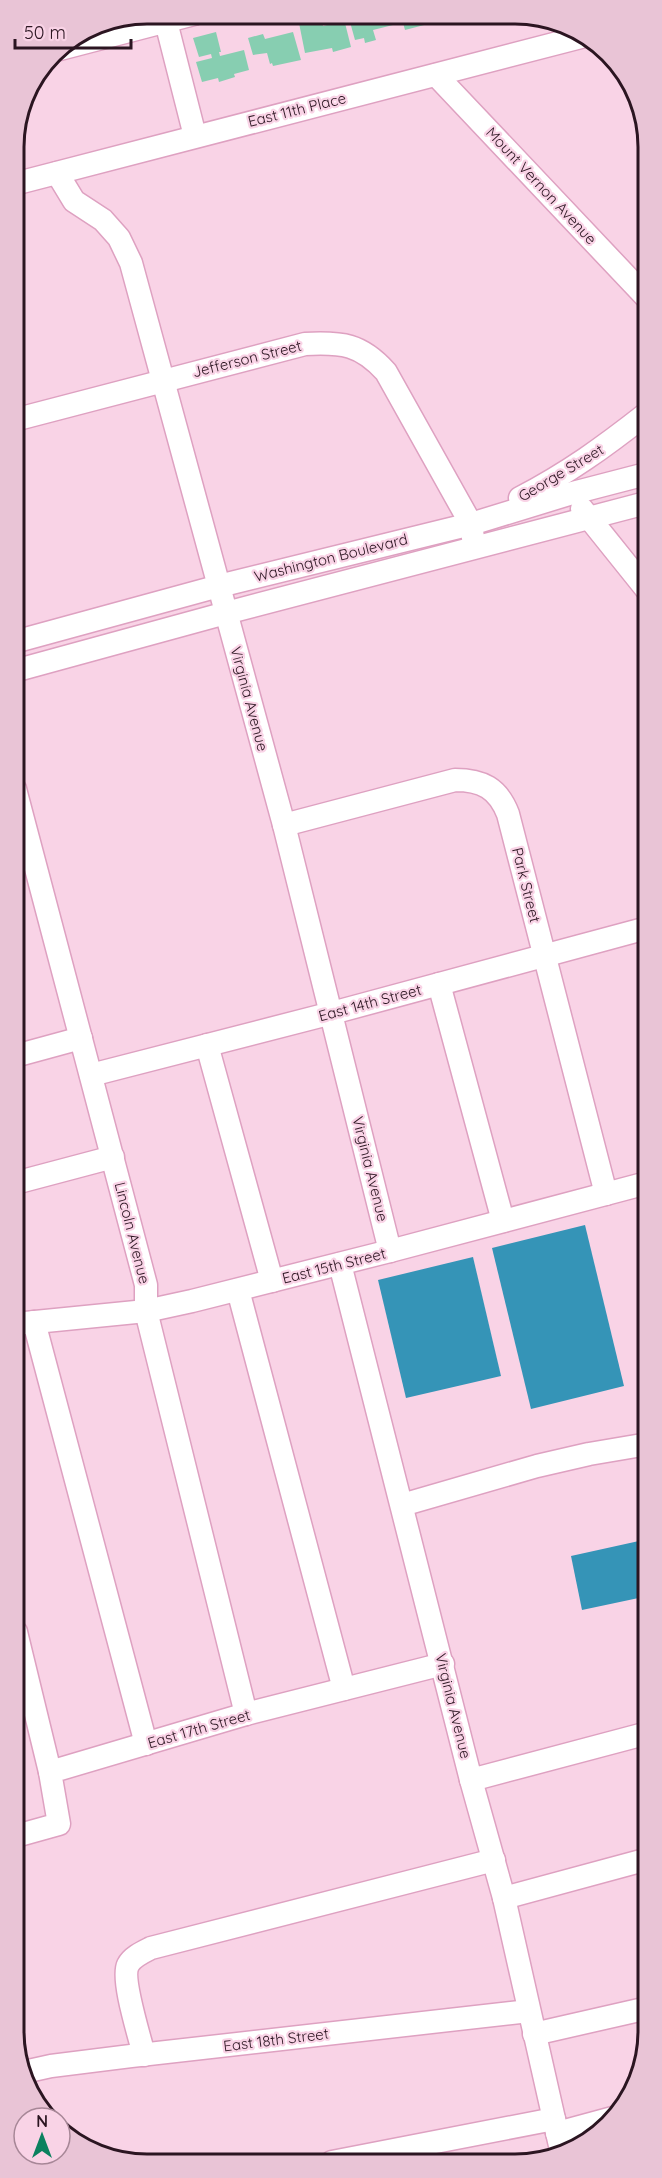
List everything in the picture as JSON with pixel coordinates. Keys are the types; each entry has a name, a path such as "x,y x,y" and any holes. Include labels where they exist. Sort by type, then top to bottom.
{"street":[{"path":"85,41 142,24"},
{"path":"167,24 195,136"},
{"name":"East 11th Place","path":"24,181 574,40"},
{"name":"Mount Vernon Avenue","path":"436,75 638,289"},
{"name":"Virginia Avenue","path":"57,173 74,201 103,220 119,238 131,263 284,825 390,1251"},
{"name":"Jefferson Street","path":"24,417 305,344 328,343 355,348 372,357 386,372 471,524 474,549"},
{"name":"George Street","path":"562,487 593,456 638,420"},
{"name":"Washington Boulevard","path":"24,639 219,586 471,524 562,487 638,475"},
{"path":"562,487 638,580"},
{"name":"Washington Boulevard","path":"24,668 638,505"},
{"name":"Park Street","path":"284,825 455,780 466,780 497,793 508,814 606,1194"},
{"name":"Lincoln Avenue","path":"24,823 146,1285 146,1311 246,1714"},
{"name":"East 14th Street","path":"91,1075 638,930"},
{"path":"439,984 503,1221"},
{"path":"24,1054 81,1038"},
{"path":"207,1045 272,1281"},
{"path":"24,1181 113,1157"},
{"name":"East 15th Street","path":"25,1323 146,1311 340,1264 638,1185"},
{"name":"Virginia Avenue","path":"340,1264 471,1780 504,1898 557,2134"},
{"path":"238,1290 344,1689"},
{"path":"25,1323 146,1744"},
{"path":"402,1505 537,1466 638,1446"},
{"name":"East 17th Street","path":"50,1772 246,1714 442,1664"},
{"path":"24,1700 50,1772 59,1824 24,1834"},
{"path":"471,1780 638,1736"},
{"path":"144,2055 126,1979 128,1965 137,1956 151,1948 494,1860"},
{"path":"504,1898 638,1863"},
{"path":"534,2034 638,2010"},
{"name":"East 18th Street","path":"31,2070 51,2066 529,2011"},
{"path":"396,2154 590,2128"}],"water":[{"path":"585,1225 624,1386 531,1409 492,1248"},
{"path":"473,1257 501,1376 406,1398 378,1280"},
{"path":"638,1541 638,1598 582,1610 571,1556"}],"building":[{"path":"299,24 345,24 351,47 333,52 332,48 305,53"},
{"path":"351,24 397,24 373,30 376,40 365,43 364,38 355,40"},
{"path":"403,24 428,24 405,30"},
{"path":"216,32 220,56 244,50 249,70 234,74 235,77 219,82 218,78 202,82 196,62 212,58 211,54 199,57 193,38"},
{"path":"293,32 301,60 273,66 272,63 270,64 267,53 253,55 248,38 263,34 265,39"}]}
